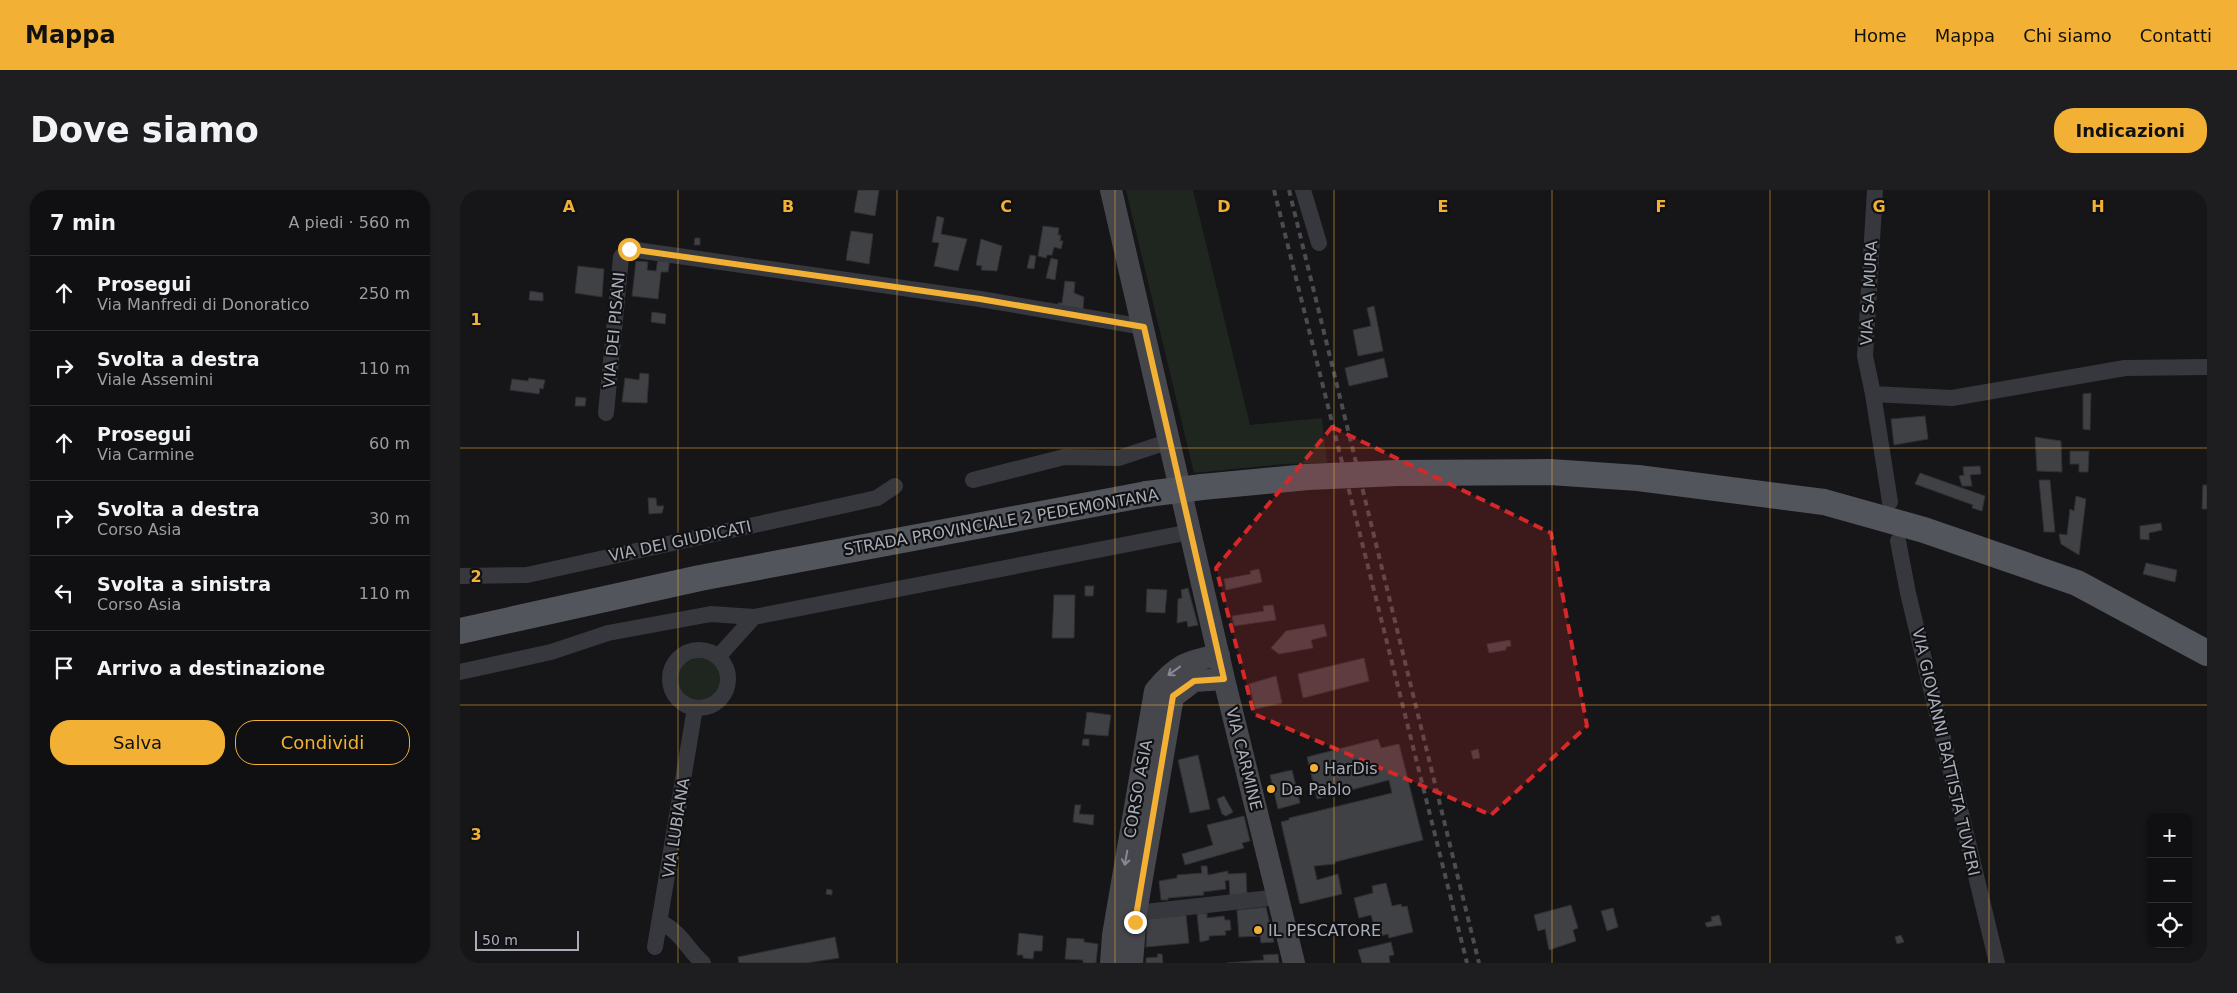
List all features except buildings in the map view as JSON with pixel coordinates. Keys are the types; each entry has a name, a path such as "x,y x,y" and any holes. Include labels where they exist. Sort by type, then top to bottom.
{"main road":[{"name":"VIA CARMINE","path":"1111,190 1224,679 1294,963"},
{"name":"STRADA PROVINCIALE 2 PEDEMONTANA","path":"460,631 700,578 1147,494 1308,477 1398,473 1550,472 1638,478 1824,502 1924,530 2077,583 2207,654"},
{"name":"CORSO ASIA","path":"1111,963 1113,935 1155,691 1172,670 1198,659 1219,655"},
{"name":"CORSO ASIA","path":"1132,963 1136,913 1173,696 1194,681 1224,679"}],"street":[{"path":"1303,190 1319,242"},
{"name":"VIA SA MURA","path":"1875,190 1865,356 1890,502"},
{"name":"VIA DEI PISANI","path":"606,413 621,257 629,249 980,299 1144,327"},
{"path":"1873,394 1952,398 2125,368 2207,367"},
{"path":"973,480 1064,458 1119,458 1170,441"},
{"name":"VIA DEI GIUDICATI","path":"460,576 527,575 877,498 895,486"},
{"path":"460,672 551,652 608,633 711,614 754,617 1190,532"},
{"name":"VIA GIOVANNI BATTISTA TUVERI","path":"1898,541 1908,593 1996,963"},
{"path":"718,657 754,617"},
{"path":"700,650 718,657 727,673 725,691 713,704 696,708 678,699 673,691 671,672 675,663 690,652 700,650"},
{"name":"VIA LUBIANA","path":"655,947 661,922 696,708"},
{"path":"1136,913 1278,897"},
{"path":"661,922 676,930 699,959"}],"highlighted area":[{"path":"1332,427 1551,533 1587,726 1491,815 1254,714 1216,568"}],"shaded area":[{"path":"1126,190 1193,190 1250,425 1322,418 1327,463 1284,464 1194,473"},
{"path":"699,658 711,662 717,668 721,680 717,692 711,698 699,702 687,698 681,692 677,680 681,668 687,662"}],"railway":[{"path":"1274,190 1467,963"},
{"path":"1289,190 1479,963"}],"place":[{"name":"HarDis","path":"1314,768"},
{"name":"Da Pablo","path":"1271,789"},
{"name":"IL PESCATORE","path":"1258,930"}],"route":[{"path":"629,249 980,299 1144,327 1224,679 1194,681 1173,696 1135,922"}]}
